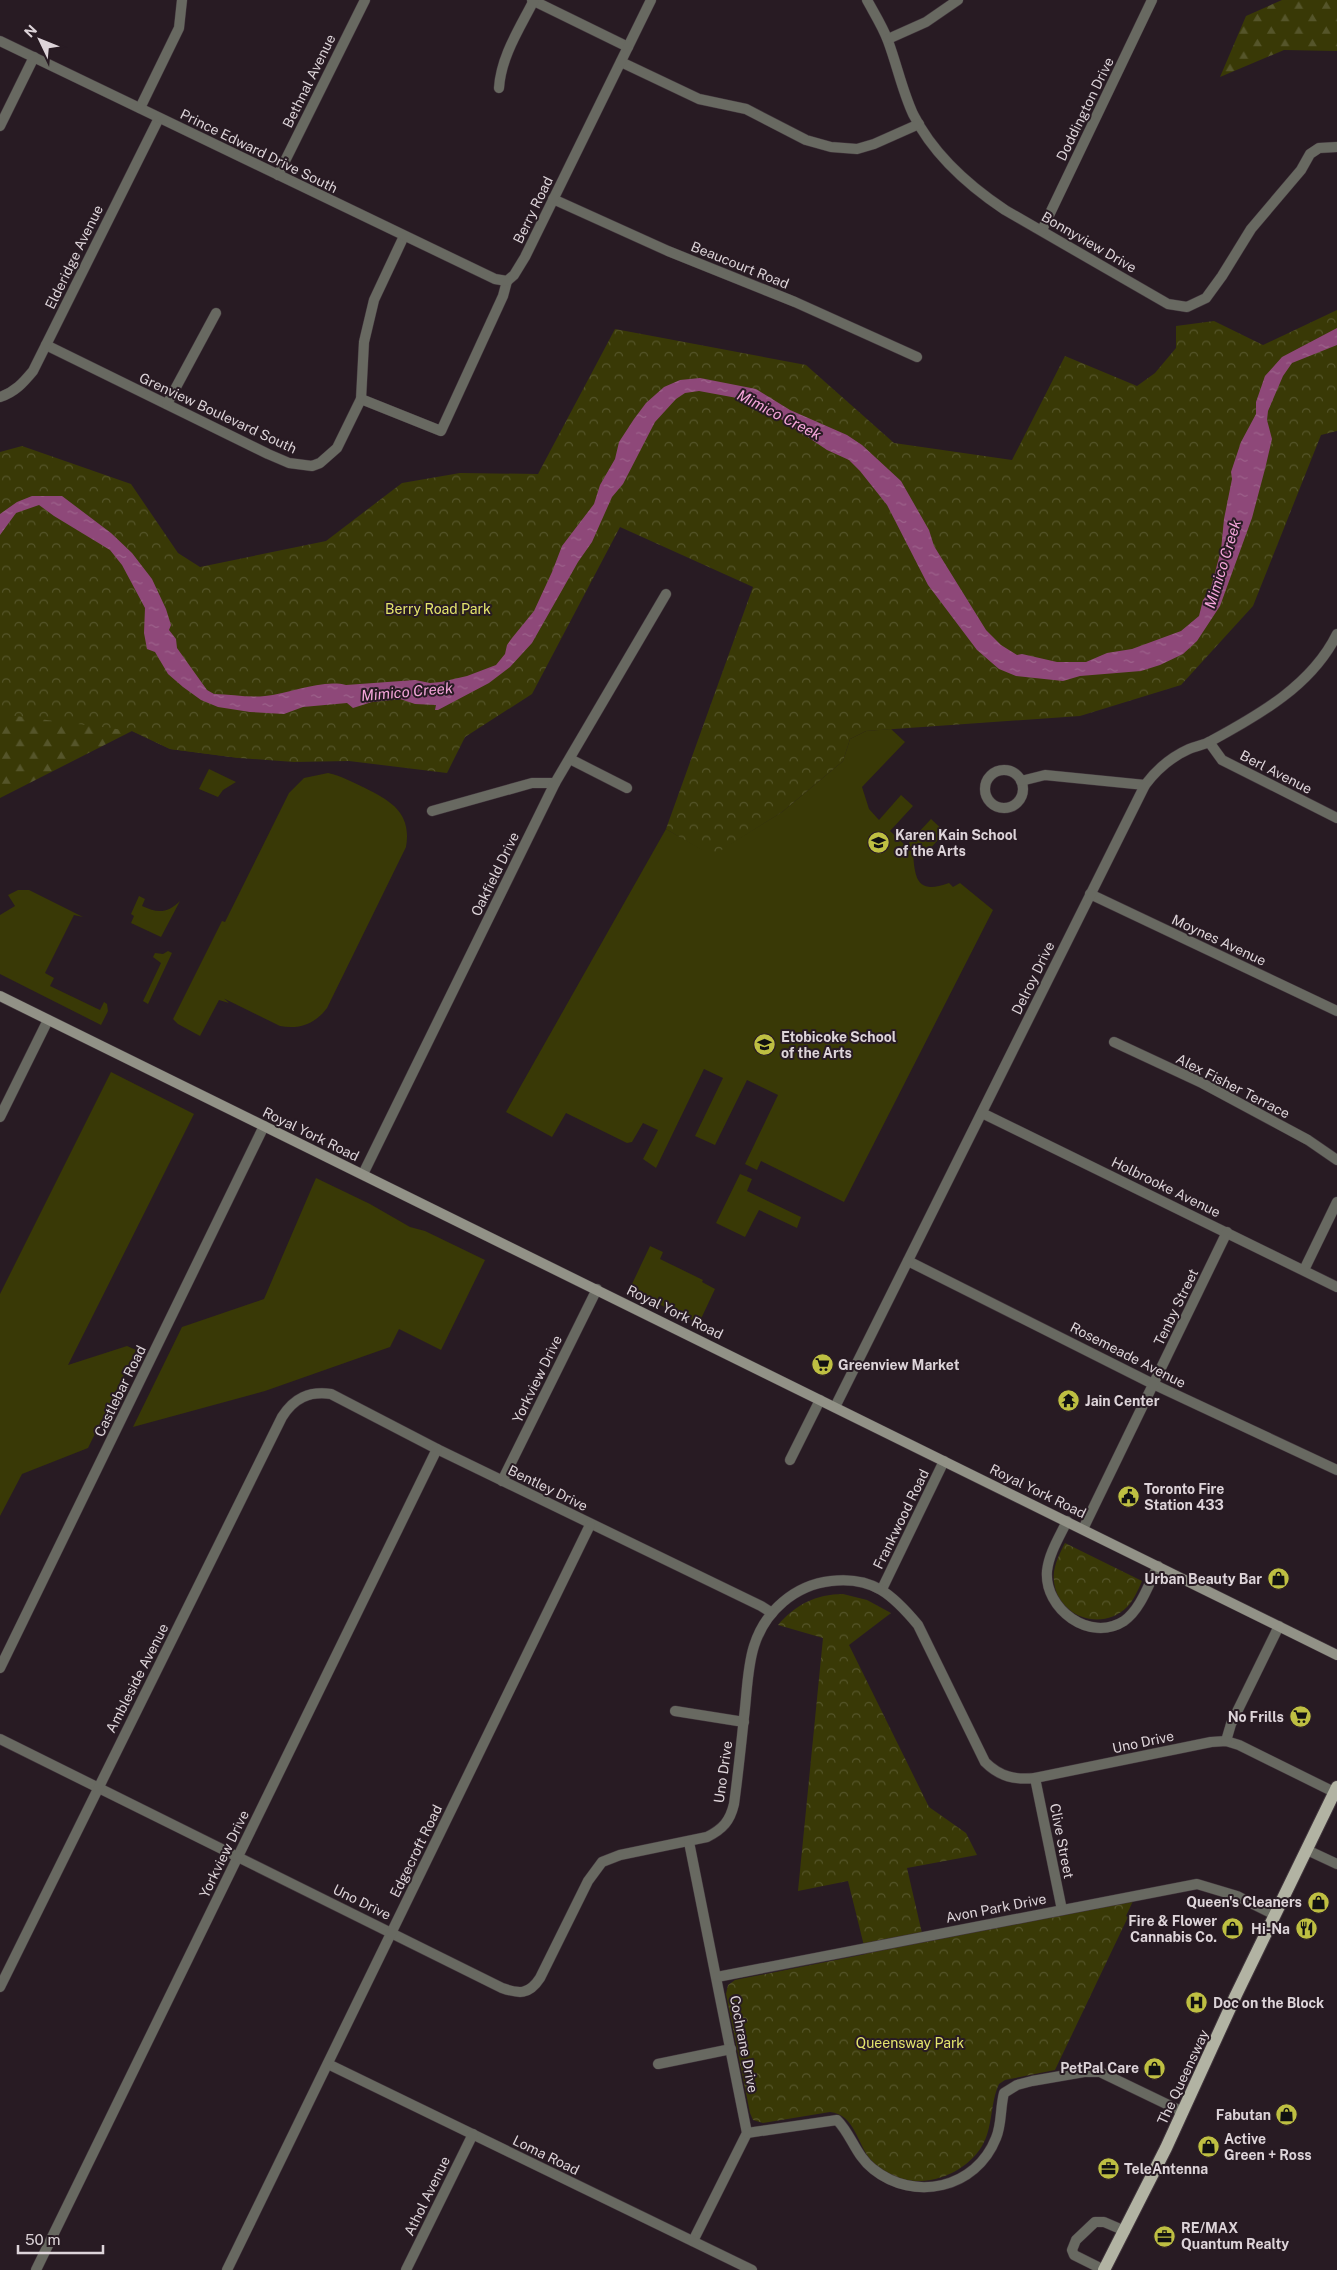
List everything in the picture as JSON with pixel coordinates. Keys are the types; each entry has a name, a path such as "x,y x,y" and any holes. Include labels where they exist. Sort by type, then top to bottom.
{"main road":[{"name":"Royal York Road","path":"0,996 1337,1654"},
{"name":"The Queensway","path":"1104,2270 1183,2112 1336,1790"}],"street":[{"path":"140,108 179,28 182,0"},
{"name":"Bethnal Avenue","path":"278,175 365,0"},
{"path":"500,88 500,73 505,58 533,0 628,47"},
{"name":"Berry Road","path":"361,399 441,431 503,296 506,281 514,275 520,266 651,0"},
{"name":"Bonnyview Drive","path":"866,0 888,39 897,71 919,124 943,157 963,178 1006,210 1168,304 1187,306 1206,298 1251,229 1301,170 1310,154 1320,148 1337,147"},
{"path":"888,39 926,22 958,0"},
{"name":"Doddington Drive","path":"1042,230 1152,0"},
{"name":"Prince Edward Drive South","path":"0,41 495,280 506,281"},
{"path":"0,126 34,57"},
{"path":"621,62 698,99 746,110 806,140 831,147 857,149 874,144 919,124"},
{"name":"Elderidge Avenue","path":"0,397 10,394 33,371 159,118"},
{"name":"Beaucourt Road","path":"553,199 668,251 795,302 917,357"},
{"name":"Grenview Boulevard South","path":"46,345 268,454 289,463 312,466 320,463 337,448 361,399 364,342 374,300 404,236"},
{"path":"168,404 216,313"},
{"name":"Oakfield Drive","path":"363,1174 555,783 666,594"},
{"name":"Delroy Drive","path":"835,1407 1145,785 1154,773 1174,757 1208,742 1275,703 1314,668 1336,639"},
{"name":"Berl Avenue","path":"1208,742 1222,760 1337,818"},
{"path":"570,759 627,788"},
{"path":"1021,781 1045,775 1145,785"},
{"path":"432,811 532,783 555,783"},
{"name":"Moynes Avenue","path":"1090,894 1337,1011"},
{"path":"0,1117 48,1020"},
{"name":"Alex Fisher Terrace","path":"1114,1042 1218,1092 1308,1140 1337,1160"},
{"name":"Holbrooke Avenue","path":"982,1113 1337,1286"},
{"name":"Castlebar Road","path":"0,1668 264,1126"},
{"path":"1304,1270 1337,1202"},
{"name":"Tenby Street","path":"1083,1529 1227,1232"},
{"name":"Rosemeade Avenue","path":"908,1260 1153,1384 1337,1470"},
{"name":"Yorkview Drive","path":"502,1481 597,1289"},
{"name":"Bentley Drive","path":"311,1393 331,1394 590,1525 772,1613"},
{"name":"Ambleside Avenue","path":"0,1986 282,1417 296,1400 311,1393"},
{"path":"790,1460 820,1400"},
{"name":"Yorkview Drive","path":"36,2270 437,1449"},
{"name":"Frankwood Road","path":"882,1589 944,1461"},
{"path":"1067,1521 1049,1560 1047,1572 1051,1595 1070,1618 1097,1628 1116,1625 1125,1620 1141,1599 1158,1566"},
{"name":"Edgecroft Road","path":"226,2270 590,1525"},
{"name":"Uno Drive","path":"0,1739 502,1988 521,1994 529,1991 540,1978 588,1881 602,1862 620,1855 689,1842 719,1831 731,1814 754,1647 761,1628 772,1613 795,1593 810,1586 826,1582 859,1582 882,1589 918,1624 985,1762 1000,1774 1015,1780 1035,1778 1211,1742 1226,1741 1239,1745 1336,1790"},
{"path":"1226,1741 1231,1724 1279,1626"},
{"path":"675,1711 744,1722"},
{"name":"Clive Street","path":"1035,1778 1062,1910"},
{"name":"Cochrane Drive","path":"689,1842 747,2132"},
{"path":"1307,1850 1337,1864"},
{"name":"Avon Park Drive","path":"717,1977 1197,1884 1238,1896 1275,1915"},
{"path":"658,2064 731,2050"},
{"name":"Loma Road","path":"328,2064 752,2270"},
{"path":"693,2241 747,2132 837,2120 843,2126 864,2161 871,2168 900,2185 924,2188 949,2183 961,2178 982,2160 996,2138 1004,2093 1017,2085 1084,2072 1100,2072 1183,2112"},
{"name":"Athol Avenue","path":"406,2270 472,2134"},
{"path":"1104,2270 1074,2255 1072,2250 1074,2243 1095,2222 1104,2222 1125,2231"}],"green space":[{"path":"1282,0 1337,0 1337,51 1284,50 1220,77 1246,16"},
{"name":"Berry Road Park","path":"1337,310 1337,431 1321,435 1253,606 1181,685 1080,716 866,731 850,739 843,761 782,812 712,856 666,829 753,587 620,527 532,694 465,737 447,773 349,761 294,762 239,758 170,749 132,731 0,714 0,452 22,446 131,484 178,553 200,567 326,541 402,483 460,473 538,474 615,329 806,365 894,443 1012,460 1065,356 1137,386 1155,373 1176,348 1176,326 1214,321 1263,345"},
{"path":"0,625 239,758 170,749 132,731 0,798"},
{"path":"891,729 905,742 862,787 869,809 879,820 901,795 913,806 890,831 906,846 931,819 945,832 921,859 913,853 915,871 920,883 931,887 949,883 953,887 960,883 993,910 844,1202 761,1161 757,1170 745,1164 778,1095 747,1080 715,1145 695,1136 723,1078 704,1069 656,1168 643,1159 658,1130 643,1123 632,1142 627,1143 566,1113 552,1137 506,1112 666,829 712,855 782,812 843,761 850,739 866,731"},
{"path":"209,769 236,782 223,790 218,797 199,789"},
{"path":"328,773 342,777 391,803 403,817 406,825 406,847 323,1013 307,1024 287,1027 280,1026 224,999 229,1003 219,1000 200,1036 178,1024 173,1019 222,921 225,922 289,793 304,778"},
{"path":"18,890 29,890 83,917 74,915 45,973 54,978 50,986 100,1010 104,1002 107,1004 108,1011 101,1025 0,974 0,915 15,906 8,895"},
{"path":"139,896 145,899 142,906 157,911 171,908 180,901 161,937 131,923 134,916 131,914"},
{"path":"168,951 172,953 148,1004 143,1001 161,963 153,957 155,953 163,954"},
{"path":"111,1072 194,1114 68,1365 127,1346 136,1350 88,1448 22,1474 0,1516 0,1294"},
{"path":"740,1174 752,1179 747,1191 801,1217 797,1228 759,1210 745,1237 716,1223"},
{"path":"316,1178 370,1204 410,1227 425,1231 485,1260 441,1350 399,1329 390,1347 265,1391 133,1427 182,1327 264,1299"},
{"path":"650,1246 663,1252 660,1259 703,1280 702,1282 715,1289 699,1323 633,1292 632,1284"},
{"path":"1065,1543 1142,1581 1134,1598 1127,1607 1117,1615 1106,1619 1094,1619 1072,1612 1064,1604 1057,1594 1054,1572 1056,1562"},
{"name":"Queensway Park","path":"843,1594 867,1600 891,1613 849,1645 929,1807 966,1833 977,1855 907,1868 924,1942 1133,1901 1126,1916 1128,1917 1055,2070 1005,2080 999,2084 986,2139 982,2146 972,2159 959,2169 945,2176 929,2180 912,2181 897,2178 882,2171 870,2159 850,2124 838,2114 830,2112 763,2123 753,2120 726,1994 728,1985 735,1980 866,1954 848,1881 798,1891 823,1638 778,1625 799,1606 807,1602 824,1596"}],"water":[{"name":"Mimico Creek","path":"1337,328 1337,345 1292,363 1283,376 1268,411 1267,420 1272,439 1265,469 1252,518 1220,606 1197,641 1183,654 1160,665 1141,671 1080,676 1063,681 1016,676 999,669 977,650 928,585 887,505 849,460 827,450 781,419 737,398 699,391 685,393 676,399 655,422 623,484 612,497 592,542 578,562 532,643 510,667 489,683 438,710 435,710 436,705 415,704 400,699 372,702 353,708 347,703 303,707 284,714 250,712 218,707 201,700 183,687 168,674 155,652 147,649 144,633 145,608 122,565 110,550 39,505 16,513 0,535 0,514 17,502 32,496 62,496 111,533 132,553 152,579 166,609 171,625 169,630 176,639 177,648 207,690 214,694 259,696 274,695 327,684 346,685 415,680 430,683 441,682 467,676 496,665 505,654 507,645 534,611 562,546 594,504 600,485 615,459 619,442 634,419 646,403 664,387 680,380 700,378 756,389 790,410 847,435 862,445 901,481 929,530 934,546 986,630 1001,645 1017,655 1022,654 1057,662 1086,662 1107,653 1132,649 1181,631 1199,616 1203,600 1210,591 1221,550 1224,519 1232,479 1231,472 1241,442 1256,414 1256,402 1265,376 1282,357"}],"place":[{"name":"Karen Kain School of the Arts","path":"879,843"},
{"name":"Etobicoke School of the Arts","path":"765,1045"},
{"name":"Greenview Market","path":"822,1365"},
{"name":"Jain Center","path":"1069,1401"},
{"name":"Toronto Fire Station 433","path":"1128,1497"},
{"name":"Urban Beauty Bar","path":"1278,1579"},
{"name":"No Frills","path":"1300,1717"},
{"name":"Queen's Cleaners","path":"1318,1902"},
{"name":"Fire & Flower Cannabis Co.","path":"1233,1929"},
{"name":"Hi-Na","path":"1306,1929"},
{"name":"Doc on the Block","path":"1197,2003"},
{"name":"PetPal Care","path":"1155,2068"},
{"name":"Fabutan","path":"1287,2115"},
{"name":"Active Green + Ross","path":"1208,2147"},
{"name":"TeleAntenna","path":"1108,2169"},
{"name":"RE/MAX Quantum Realty","path":"1165,2236"}]}
